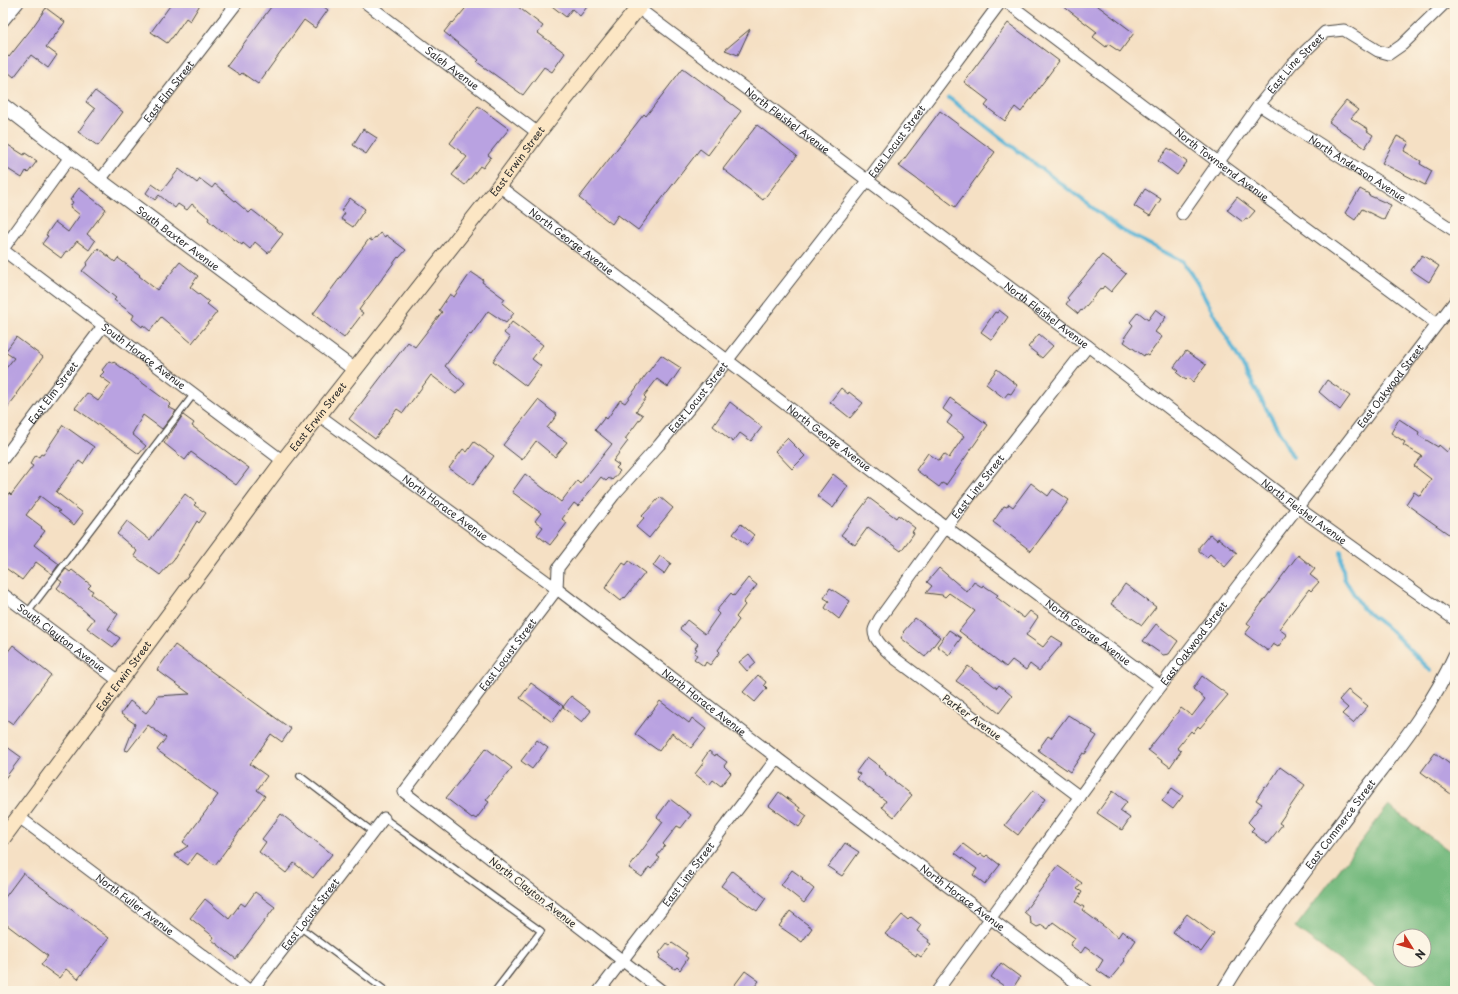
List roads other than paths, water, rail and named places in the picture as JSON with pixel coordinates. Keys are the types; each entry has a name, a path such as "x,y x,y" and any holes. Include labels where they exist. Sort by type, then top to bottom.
{"main road":[{"name":"East Erwin Street","path":"3,838 283,461 320,416 499,186 538,133 640,6"}],"street":[{"path":"3,21 18,3"},
{"name":"East Elm Street","path":"100,180 237,3"},
{"name":"Saleh Avenue","path":"366,3 538,133"},
{"name":"East Locust Street","path":"404,792 557,589 558,568 614,495 659,445 728,360 868,181 1000,3"},
{"name":"North Townsend Avenue","path":"1008,3 1218,162 1437,324"},
{"name":"East Line Street","path":"1182,214 1259,105 1292,64 1326,32 1344,30 1378,52 1389,54 1402,44 1445,3"},
{"name":"North Fleishel Avenue","path":"640,6 868,181 1088,346 1297,507 1455,620"},
{"name":"South Baxter Avenue","path":"3,105 70,158 355,370"},
{"name":"North Anderson Avenue","path":"1259,105 1455,231"},
{"path":"3,250 70,158"},
{"name":"North George Avenue","path":"499,186 946,527 1162,686"},
{"name":"South Horace Avenue","path":"3,250 283,461"},
{"name":"East Oakwood Street","path":"938,991 990,918 1162,686 1455,301"},
{"name":"East Elm Street","path":"3,459 103,326"},
{"name":"East Line Street","path":"874,630 880,618 946,527 1088,346"},
{"name":"North Horace Avenue","path":"320,416 557,589 777,758 1087,991"},
{"name":"South Clayton Avenue","path":"3,594 119,681"},
{"name":"Parker Avenue","path":"874,630 875,637 893,657 1080,797"},
{"name":"East Commerce Street","path":"1223,991 1268,921 1405,739 1428,705 1455,655"},
{"name":"East Line Street","path":"599,991 777,758"},
{"name":"North Clayton Avenue","path":"404,792 662,991"},
{"name":"North Fuller Avenue","path":"19,817 251,991"},
{"name":"East Locust Street","path":"251,991 384,818"}],"lane":[{"path":"28,612 194,394"},
{"path":"300,776 373,832"},
{"path":"384,818 541,931 495,991"},
{"path":"300,927 386,991"}],"waterway":[{"path":"949,98 1123,231 1182,261 1196,281 1293,457"},
{"path":"1341,551 1344,578 1363,609 1390,630 1431,671"}]}
